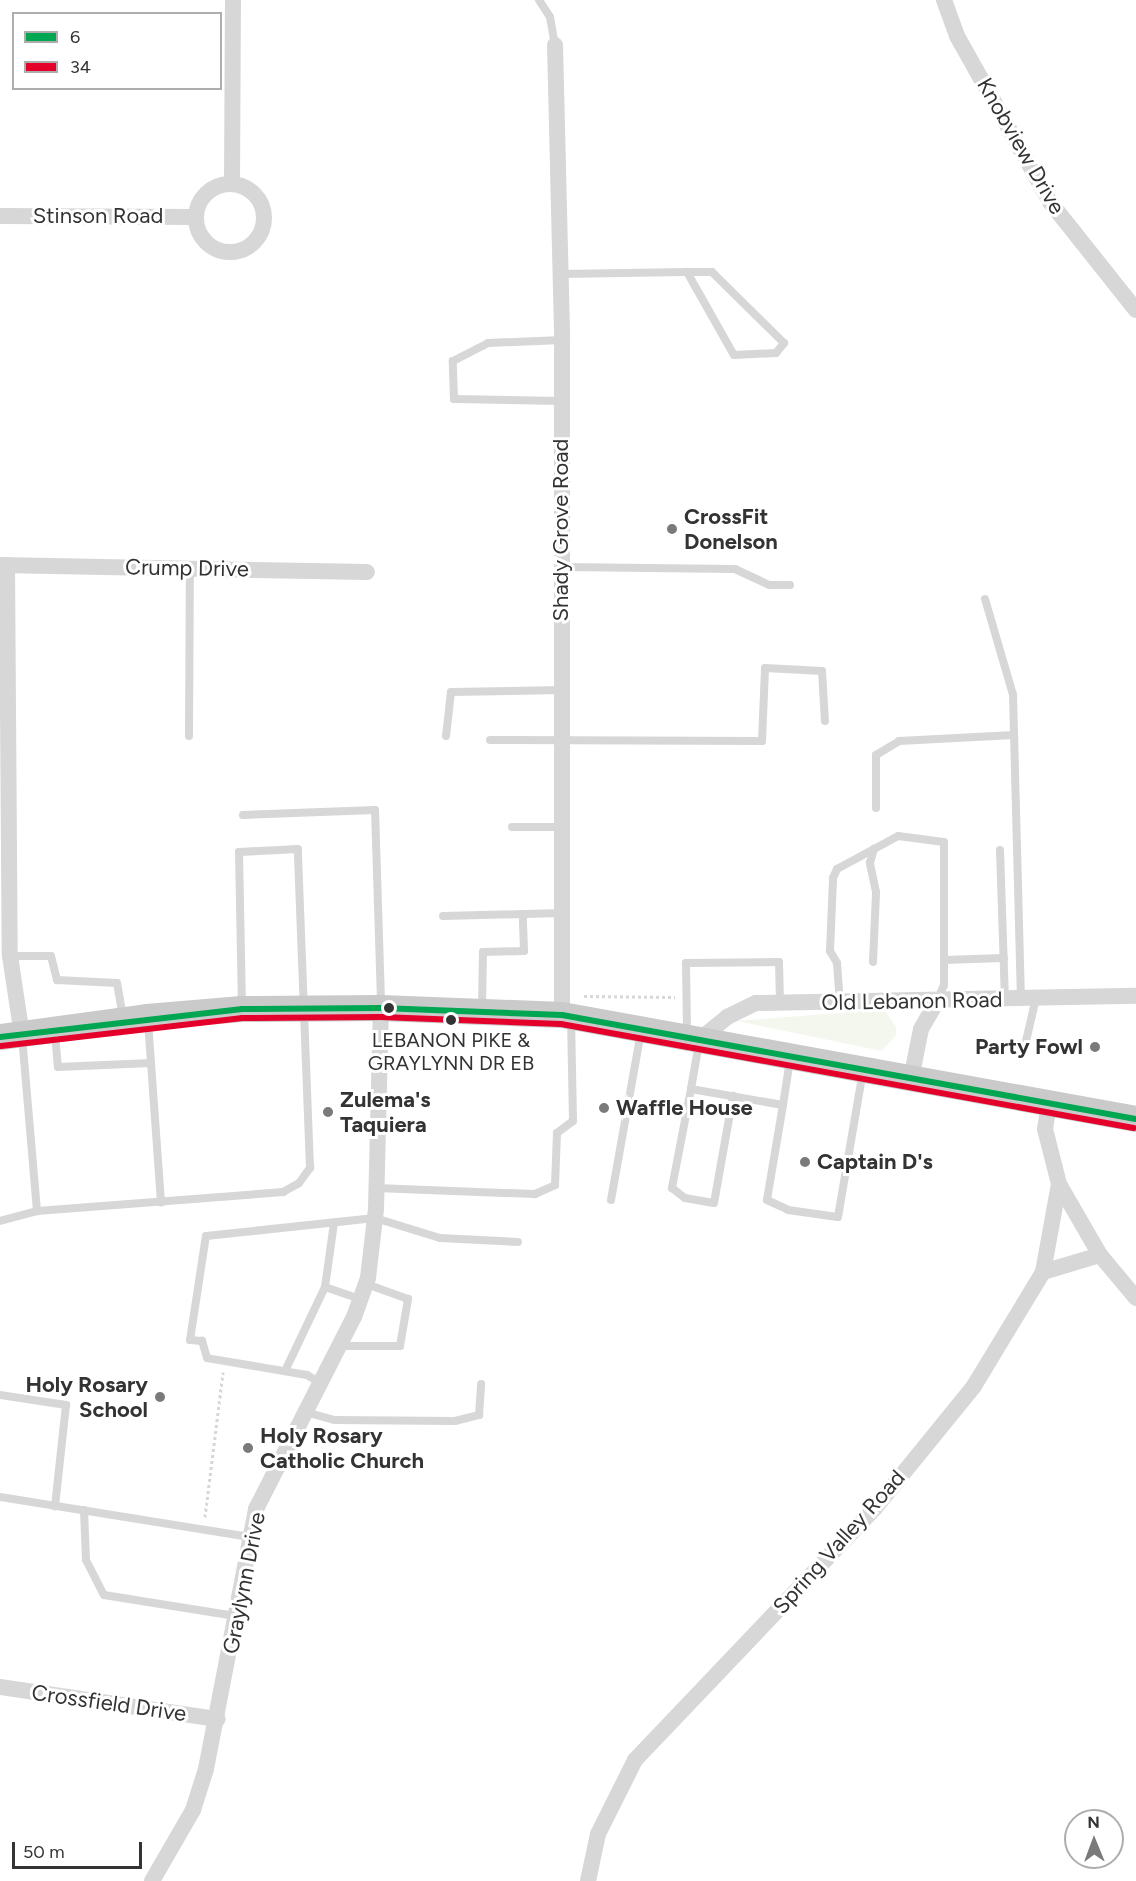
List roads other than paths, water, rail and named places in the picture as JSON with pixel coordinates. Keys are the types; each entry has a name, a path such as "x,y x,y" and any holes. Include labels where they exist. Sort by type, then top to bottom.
{"main road":[{"path":"11,1036 135,1019 242,1009 381,1008 482,1012 573,1009 641,1030 1136,1119"}],"street":[{"path":"232,184 233,0"},
{"name":"Knobview Drive","path":"944,0 957,36 1050,202 1136,310"},
{"name":"Shady Grove Road","path":"555,45 562,340 560,401 563,913 573,1009"},
{"path":"232,184 247,189 262,206 262,229 249,246 239,251 217,249 201,235 196,217 205,194 232,184"},
{"name":"Stinson Road","path":"0,216 196,217"},
{"path":"4,565 4,764 11,1036"},
{"name":"Crump Drive","path":"4,565 367,572"},
{"name":"Old Lebanon Road","path":"693,1039 745,1005 1136,996"},
{"path":"911,1079 921,1029 937,1001"},
{"name":"Graylynn Drive","path":"152,1881 193,1810 218,1719 256,1509 363,1292 375,1218 381,1008"},
{"path":"1049,1104 1045,1129 1059,1184 1100,1255 1136,1298"},
{"name":"Spring Valley Road","path":"588,1881 598,1834 635,1760 875,1508 974,1386 1043,1272 1059,1184"},
{"path":"1043,1272 1100,1255"},
{"name":"Crossfield Drive","path":"0,1687 218,1719"}],"lane":[{"path":"539,0 550,17 555,45"},
{"path":"560,274 687,272 712,272 784,343 776,354 734,355 687,272"},
{"path":"560,401 454,399 453,361 488,343 562,340"},
{"path":"561,567 735,569 770,585 790,585"},
{"path":"189,736 190,568"},
{"path":"985,598 1013,695 1023,1054"},
{"path":"490,740 762,741 765,668 822,671 825,721"},
{"path":"446,736 451,692 562,690"},
{"path":"876,808 876,755 899,741 1014,735"},
{"path":"243,814 375,810 381,1008"},
{"path":"512,827 564,826"},
{"path":"840,1003 837,963 830,951 832,878 837,869 898,836 944,842 944,985 937,1001"},
{"path":"0,1221 36,1211 283,1192 299,1183 310,1168 298,849 239,852 242,1009"},
{"path":"873,962 876,892 870,863 874,849"},
{"path":"1000,850 1004,958 1020,998"},
{"path":"442,916 563,913"},
{"path":"482,1012 483,952 524,951 524,914"},
{"path":"10,956 51,956 57,980 117,983 135,1019 151,1063 161,1203"},
{"path":"944,960 1004,958"},
{"path":"733,1096 714,1203 685,1198 672,1188 691,1089 693,1039 686,997 686,963 779,962 780,1003"},
{"path":"376,1188 535,1194 555,1185 557,1133 573,1121 573,1009"},
{"path":"55,1030 58,1067 151,1063"},
{"path":"611,1200 641,1030"},
{"path":"11,1036 36,1211"},
{"path":"790,1057 767,1200 788,1210 838,1217 864,1070"},
{"path":"691,1089 783,1105"},
{"path":"320,1382 285,1371 207,1358 202,1341 190,1340 206,1236 375,1218 440,1238 518,1242"},
{"path":"285,1371 325,1287 334,1223"},
{"path":"325,1287 408,1299 400,1346 338,1346"},
{"path":"304,1412 334,1420 455,1421 479,1415 481,1384"},
{"path":"0,1395 66,1405 55,1506"},
{"path":"0,1497 250,1537"},
{"path":"84,1510 86,1560 104,1595 235,1616"}],"place":[{"name":"CrossFit Donelson","path":"672,529"},
{"name":"LEBANON PIKE & GRAYLYNN DR EB","path":"451,1020"},
{"name":"Party Fowl","path":"1095,1047"},
{"name":"Waffle House","path":"604,1108"},
{"name":"Zulema's Taquiera","path":"328,1112"},
{"name":"Captain D's","path":"805,1162"},
{"name":"Holy Rosary School","path":"160,1397"},
{"name":"Holy Rosary Catholic Church","path":"248,1448"}]}
